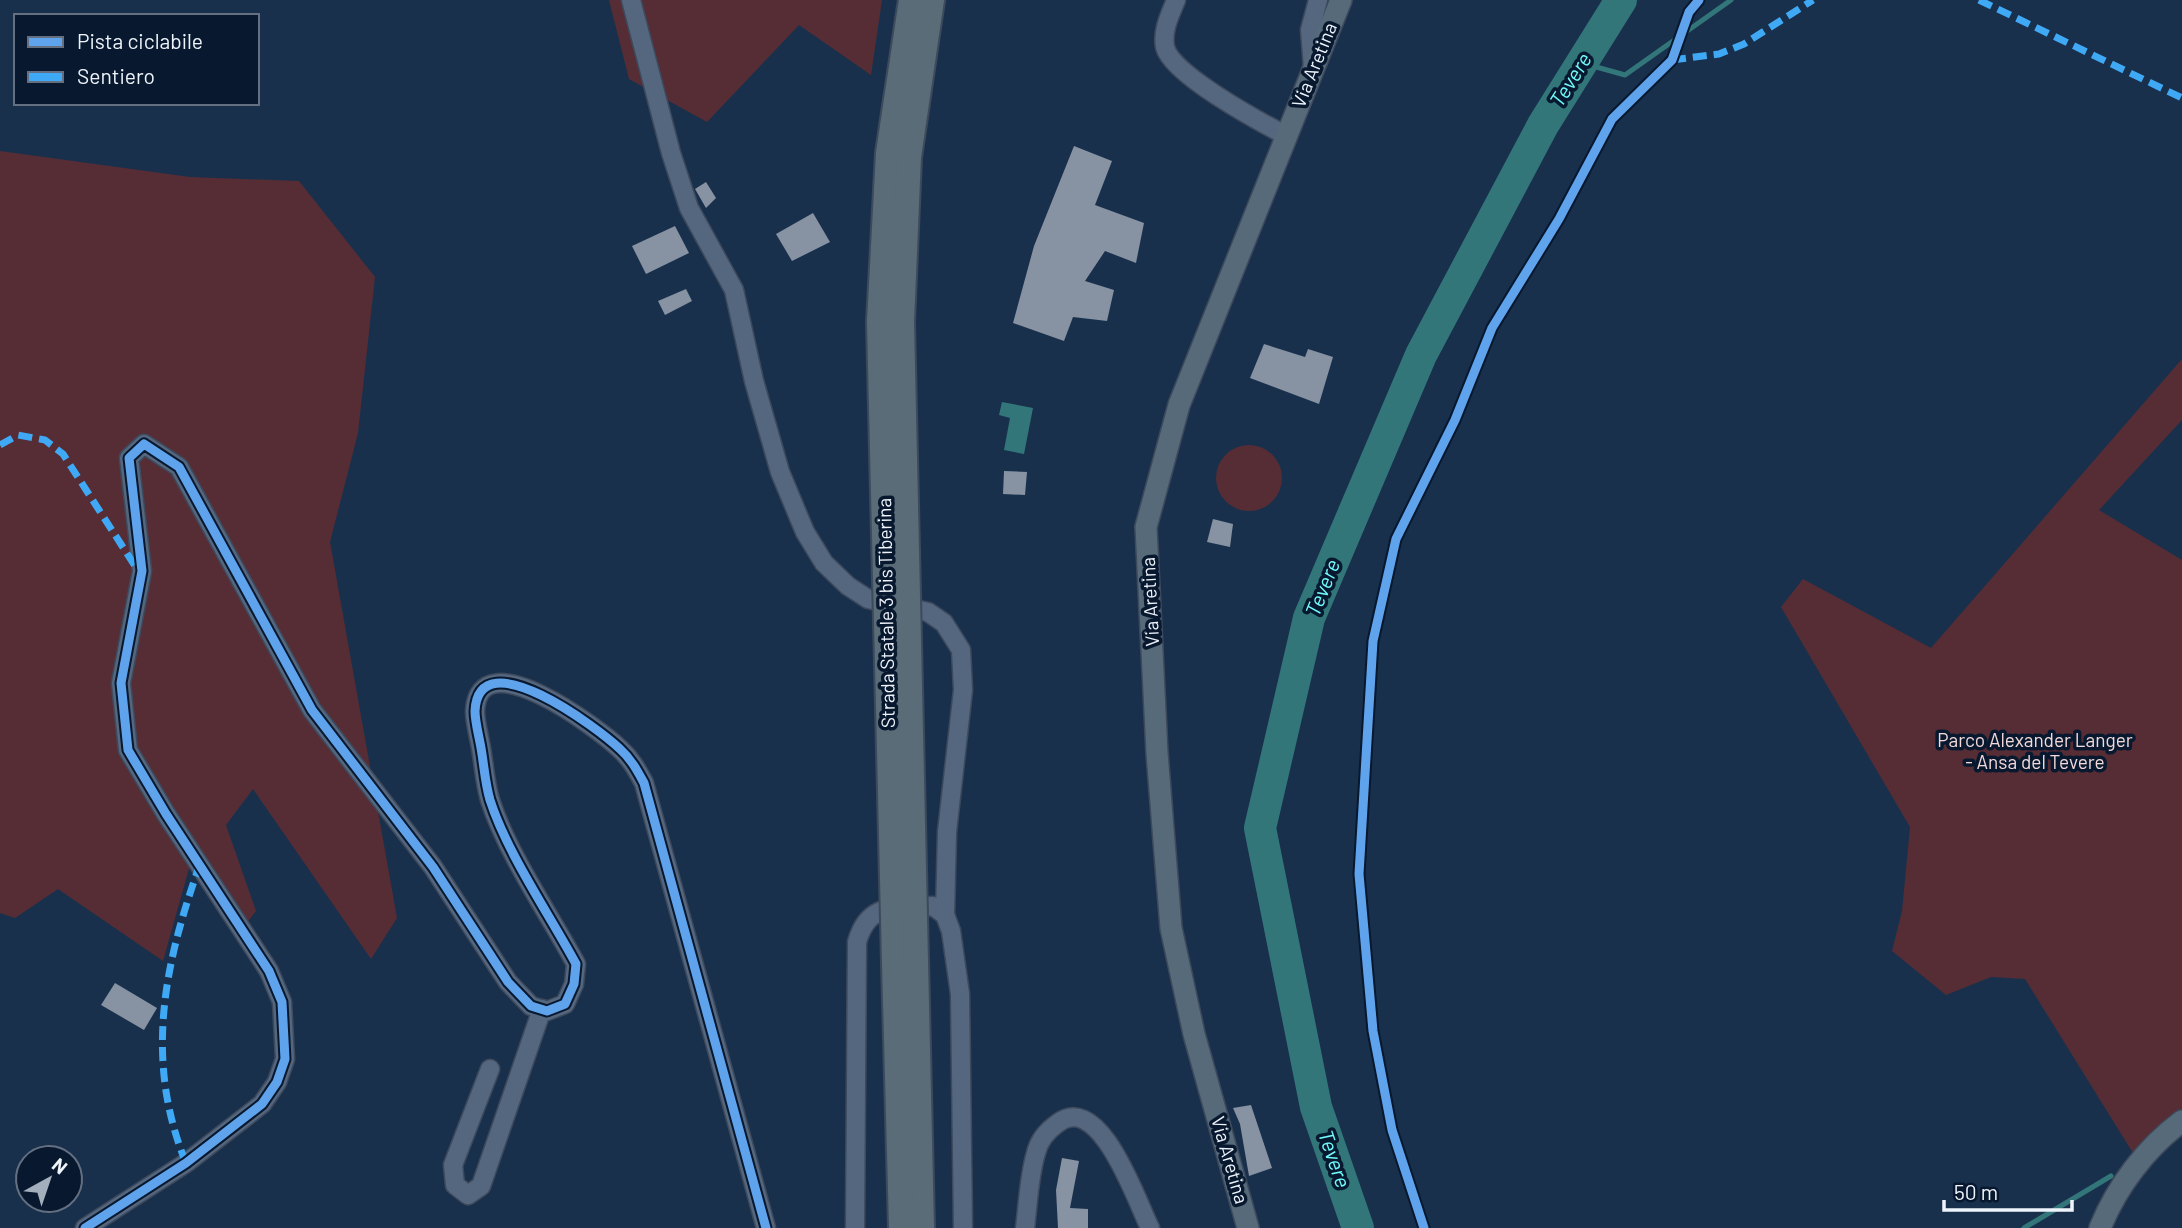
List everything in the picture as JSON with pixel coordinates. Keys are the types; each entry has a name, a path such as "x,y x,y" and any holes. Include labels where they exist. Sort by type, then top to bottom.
{"highway":[{"name":"Strada Statale 3 bis Tiberina","path":"901,1228 905,962 888,153 911,0"},
{"name":"Strada Statale 3 bis Tiberina","path":"891,322 909,157 932,0"},
{"name":"Strada Statale 3 bis Tiberina","path":"905,962 922,1228"}],"main road":[{"name":"Via Aretina","path":"1248,1228 1194,1034 1171,928 1157,752 1146,527 1179,405 1341,0"},
{"path":"2100,1228 2111,1201 2157,1139 2182,1121"}],"street":[{"path":"631,0 671,153 689,208 734,290 754,381 780,472 805,532 824,563 848,586 868,599 928,612 944,623 961,650 963,690 947,832 946,915 951,931 960,994 963,1228"},
{"path":"1175,0 1165,30 1165,50 1183,70 1236,109 1285,135"},
{"path":"1313,68 1310,30 1318,0"},
{"path":"85,1228 186,1163 262,1104 278,1082 285,1059 282,1002 269,971 166,814 128,750 121,683 142,571 129,458 144,444 179,467 312,710 433,867 508,982 531,1006 547,1011 565,1003 575,984 576,964 499,824 489,797 475,710 487,686 498,682 533,690 555,702 620,748 635,766 644,783 766,1228"},
{"path":"855,1228 857,942 868,917 878,910 933,906 946,915"},
{"path":"490,1069 453,1165 455,1185 468,1195 481,1186 542,1009"},
{"path":"1025,1228 1036,1152 1042,1138 1062,1119 1079,1117 1090,1121 1102,1134 1150,1228"}],"green space":[{"path":"609,0 882,0 871,75 799,25 707,122 629,79"},
{"path":"0,151 190,177 299,181 375,277 358,433 330,542 397,918 371,959 253,789 226,825 256,911 236,937 190,865 163,961 58,889 15,918 0,913"},
{"name":"Parco Alexander Langer - Ansa del Tevere","path":"2182,359 2182,420 2099,510 2182,560 2182,1112 2157,1139 2146,1174 2025,979 1991,977 1946,995 1892,951 1902,911 1910,827 1781,607 1803,579 1931,648"},
{"path":"1249,445 1262,448 1272,455 1279,465 1282,478 1279,491 1272,501 1262,508 1249,511 1236,508 1226,501 1219,491 1216,478 1219,465 1226,455 1236,448"}],"shaded area":[{"path":"1002,402 1033,408 1024,454 1004,450 1010,418 999,415"}],"building":[{"path":"1074,146 1112,161 1095,205 1144,223 1136,263 1105,251 1085,281 1114,290 1107,321 1073,317 1064,341 1013,323 1034,246"},
{"path":"706,182 716,198 706,208 695,189"},
{"path":"813,213 830,242 792,261 776,234"},
{"path":"675,226 689,253 646,274 632,246"},
{"path":"686,289 692,301 665,315 658,301"},
{"path":"1264,344 1305,357 1308,349 1333,357 1319,404 1250,378"},
{"path":"1004,471 1027,472 1025,495 1003,494"},
{"path":"1213,519 1233,524 1230,547 1207,542"},
{"path":"115,983 157,1008 144,1030 101,1005"},
{"path":"1251,1105 1272,1168 1249,1176 1240,1124 1233,1108"},
{"path":"1062,1158 1079,1161 1070,1208 1088,1209 1088,1228 1058,1228 1056,1190"}],"waterway":[{"name":"Tevere","path":"1358,1228 1316,1107 1260,828 1309,618 1421,355 1543,125 1621,0"},
{"path":"1582,63 1625,75 1731,0"},
{"path":"2024,1228 2111,1176"}],"marked path":[{"path":"1672,60 1719,54 1744,44 1813,0"},
{"path":"1979,0 2182,98"},
{"path":"0,445 18,435 45,440 63,454 135,566"},
{"path":"186,1163 173,1125 165,1087 162,1050 169,976 187,902 200,864"}],"cycle path":[{"path":"1424,1228 1392,1130 1373,1031 1359,874 1373,641 1396,539 1455,420 1492,328 1559,219 1612,119 1672,60 1689,12 1699,0"},
{"path":"85,1228 186,1163 262,1104 277,1082 285,1059 282,1002 269,971 166,814 128,750 121,683 142,571 129,458 144,444 179,467 312,710 433,867 508,982 531,1006 547,1011 565,1004 574,984 576,964 518,862 490,800 475,715 482,691 496,683 517,686 541,695 589,724 627,757 644,783 766,1228"}]}
